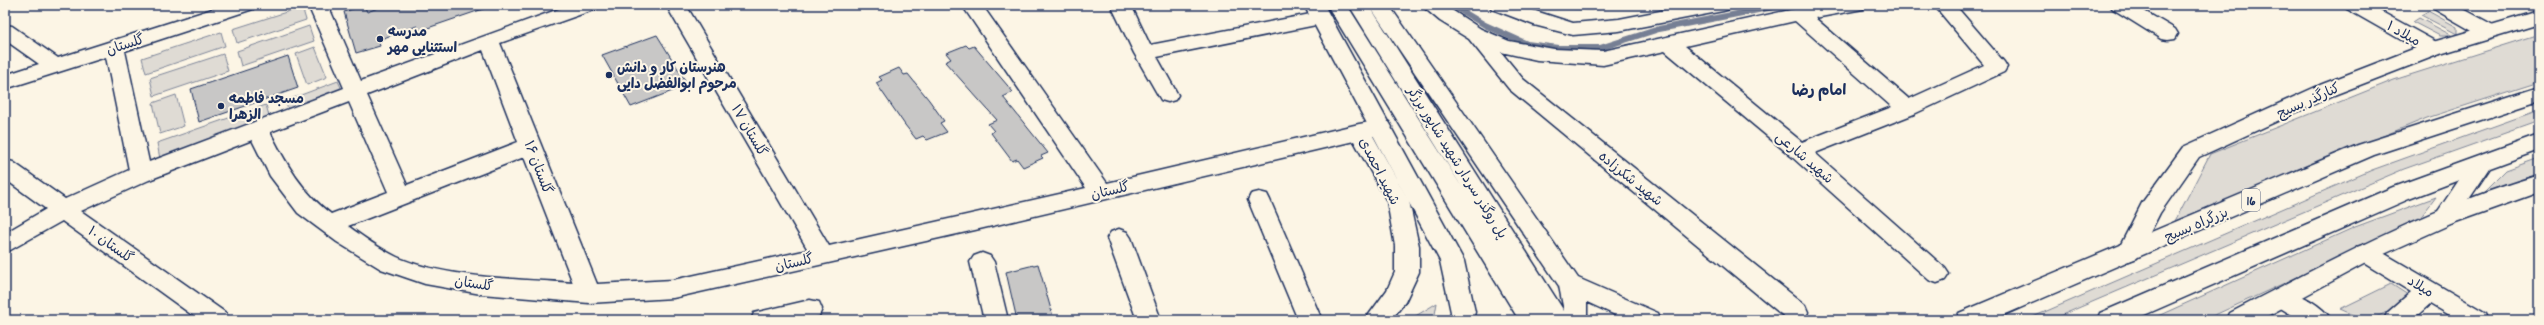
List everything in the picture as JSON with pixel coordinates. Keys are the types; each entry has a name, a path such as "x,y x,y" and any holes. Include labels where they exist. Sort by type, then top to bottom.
{"main road":[{"name":"گلستان","path":"5,82 114,47 220,9 246,5"},
{"path":"318,5 400,194"},
{"path":"5,244 63,210 141,174 490,40 589,5"},
{"path":"972,5 1100,192"},
{"path":"1121,5 1144,53 1168,94"},
{"name":"پل روگذر سردار شهید شاپور برزگر","path":"1359,5 1499,247 1532,320"},
{"path":"1379,5 1570,284 1576,307 1575,320"},
{"path":"1431,5 1476,35 1525,51 1572,57 1603,58 1799,14 1856,5"},
{"path":"1499,5 1541,21 1573,29 1619,26 1722,5"},
{"path":"1799,151 1907,109 1997,67 1944,5"},
{"path":"2120,5 2168,34"},
{"name":"میلاد ۱","path":"2354,5 2433,49"},
{"path":"2441,5 2488,31"},
{"name":"گلستان ۱۷","path":"682,7 822,256"},
{"path":"1144,53 1324,9 1381,127 1452,261 1464,317"},
{"name":"پل روگذر سردار شهید شاپور برزگر","path":"1324,9 1499,247 1556,320"},
{"path":"1799,14 1907,109"},
{"name":"کنارگذر بسیج","path":"2129,252 2150,209 2191,152 2327,90 2433,49 2539,16"},
{"path":"5,31 56,66"},
{"name":"شهید شکرزاده","path":"1476,35 1516,84 1796,312"},
{"name":"گلستان ۱۶","path":"490,40 530,146 589,294"},
{"name":"شهید شارعی","path":"1669,43 1799,151 1937,274"},
{"path":"114,47 141,174"},
{"name":"بزرگراه بسیج","path":"1968,320 2366,150 2539,94"},
{"name":"گلستان","path":"258,130 278,170 306,206 329,224 389,263 425,275 481,285 589,294 673,289 1381,127"},
{"name":"شهید احمدی","path":"1359,132 1398,201 1407,246 1407,272 1396,295 1377,320"},
{"path":"2109,320 2401,193 2539,142"},
{"path":"329,224 400,194 530,146"},
{"path":"2445,217 2482,164"},
{"name":"گلستان ۱۰","path":"5,168 217,320"},
{"path":"2239,320 2365,253 2445,217 2539,183"},
{"path":"1259,200 1310,320"},
{"path":"1119,238 1149,320"},
{"name":"میلاد","path":"2365,253 2477,320"},
{"path":"982,262 996,320"},
{"path":"1570,284 1649,320"},
{"path":"2396,320 2429,291"},
{"path":"2283,296 2319,320"},
{"path":"763,320 810,309"}],"shaded area":[{"path":"1547,5 1623,5 1591,10 1553,8"},
{"path":"302,7 306,20 237,43 233,29"},
{"path":"2428,11 2457,27 2457,34 2421,15"},
{"path":"2419,18 2453,36 2440,36 2413,22"},
{"path":"309,26 314,41 241,66 237,51"},
{"path":"221,32 225,46 146,73 142,58"},
{"path":"2539,34 2539,82 2427,118 2175,221 2210,154 2394,80"},
{"path":"315,47 327,77 307,85 296,54"},
{"path":"223,54 228,71 154,96 150,78"},
{"path":"338,81 344,94 290,114 285,101"},
{"path":"176,95 184,126 160,134 153,103"},
{"path":"266,105 270,119 160,159 157,143"},
{"path":"2539,110 2539,121 2404,169 2050,320 2026,320 2372,170"},
{"path":"2539,158 2539,176 2476,200 2506,170"},
{"path":"2436,197 2417,222 2204,320 2149,320 2355,227"},
{"path":"2391,284 2408,295 2383,314 2369,318 2361,317 2340,309"},
{"path":"1437,303 1434,320 1409,320"}],"building":[{"name":"مدرسه استثنایی مهر","path":"364,5 367,12 386,5 486,5 486,8 419,31 417,26 378,40 380,46 356,53 344,12"},
{"path":"657,35 688,85 631,107 602,55"},
{"path":"966,45 969,48 974,46 1013,92 1003,97 1048,153 1041,156 1043,158 1023,167 1017,159 1012,161 991,133 994,131 988,124 997,120 945,62 951,59 946,53"},
{"name":"مسجد فاطمه الزهرا","path":"288,56 298,88 199,122 191,89"},
{"path":"899,68 904,75 908,74 929,100 944,121 940,123 947,132 927,140 923,136 916,139 905,125 876,83 882,80 879,77"},
{"path":"1038,264 1054,320 1017,320 1006,272"}],"waterway":[{"path":"1452,5 1485,25 1527,44 1558,48 1600,48 1659,29 1784,5"}],"place":[{"name":"مدرسه استثنایی مهر","path":"380,39"},
{"name":"هنرستان کار و دانش مرحوم ابوالفضل دایی","path":"609,75"},
{"name":"مسجد فاطمه الزهرا","path":"221,106"}],"district":[{"name":"امام رضا","path":"1819,90"}]}
